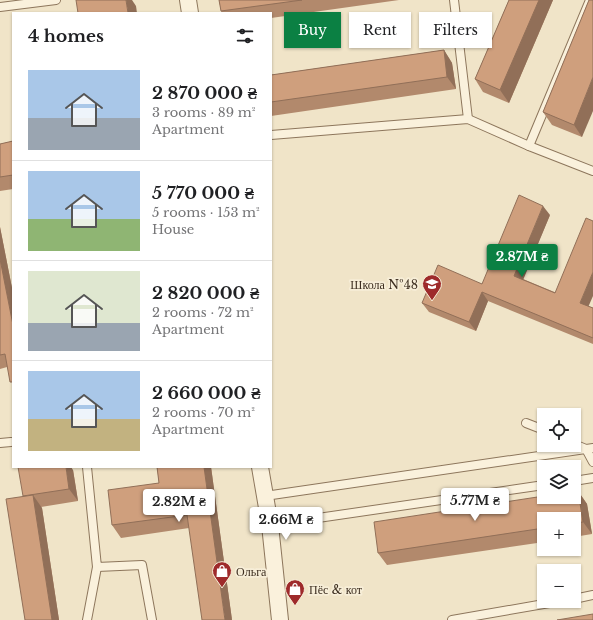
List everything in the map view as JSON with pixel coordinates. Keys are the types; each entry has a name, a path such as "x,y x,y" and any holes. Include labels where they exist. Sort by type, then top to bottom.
{"street":[{"path":"188,0 190,12"},
{"path":"260,468 270,525 280,620"}],"lane":[{"path":"0,7 25,2 56,0"},
{"path":"454,0 468,119"},
{"path":"529,146 590,0"},
{"path":"272,135 468,119 529,146 592,169"},
{"path":"526,423 537,427"},
{"path":"0,444 12,442"},
{"path":"264,496 589,448 593,462"},
{"path":"86,620 97,567 87,468"},
{"path":"581,480 593,478"},
{"path":"270,525 537,486"},
{"path":"97,567 142,565 152,620"},
{"path":"581,598 593,595"},
{"path":"452,620 537,605"}],"building":[{"path":"76,0 126,0 128,12 78,12"},
{"path":"219,0 302,0 221,11"},
{"path":"509,0 539,0 500,90 475,79 488,48 492,48 492,40"},
{"path":"589,0 593,0 593,77 574,125 543,112"},
{"path":"444,50 447,77 272,102 272,75"},
{"path":"12,141 12,175 0,177 0,144"},
{"path":"519,195 543,206 514,276 555,293 586,218 593,221 593,272 580,303 593,308 593,338 482,292 469,322 422,303 438,265 482,284"},
{"path":"0,259 12,320 12,382 10,382 5,354 0,355"},
{"path":"18,468 66,468 69,489 23,496"},
{"path":"157,468 204,468 225,620 202,620 187,515 112,525 108,490 159,483"},
{"path":"33,495 52,620 25,620 6,499"},
{"path":"537,497 537,504 580,504 583,522 581,522 581,512 537,512 537,529 378,553 374,522"},
{"path":"593,614 593,620 557,620"}],"place":[{"name":"Школа №48","path":"432,301"},
{"name":"Ольга","path":"222,588"},
{"name":"Пёс & кот","path":"295,606"}]}
